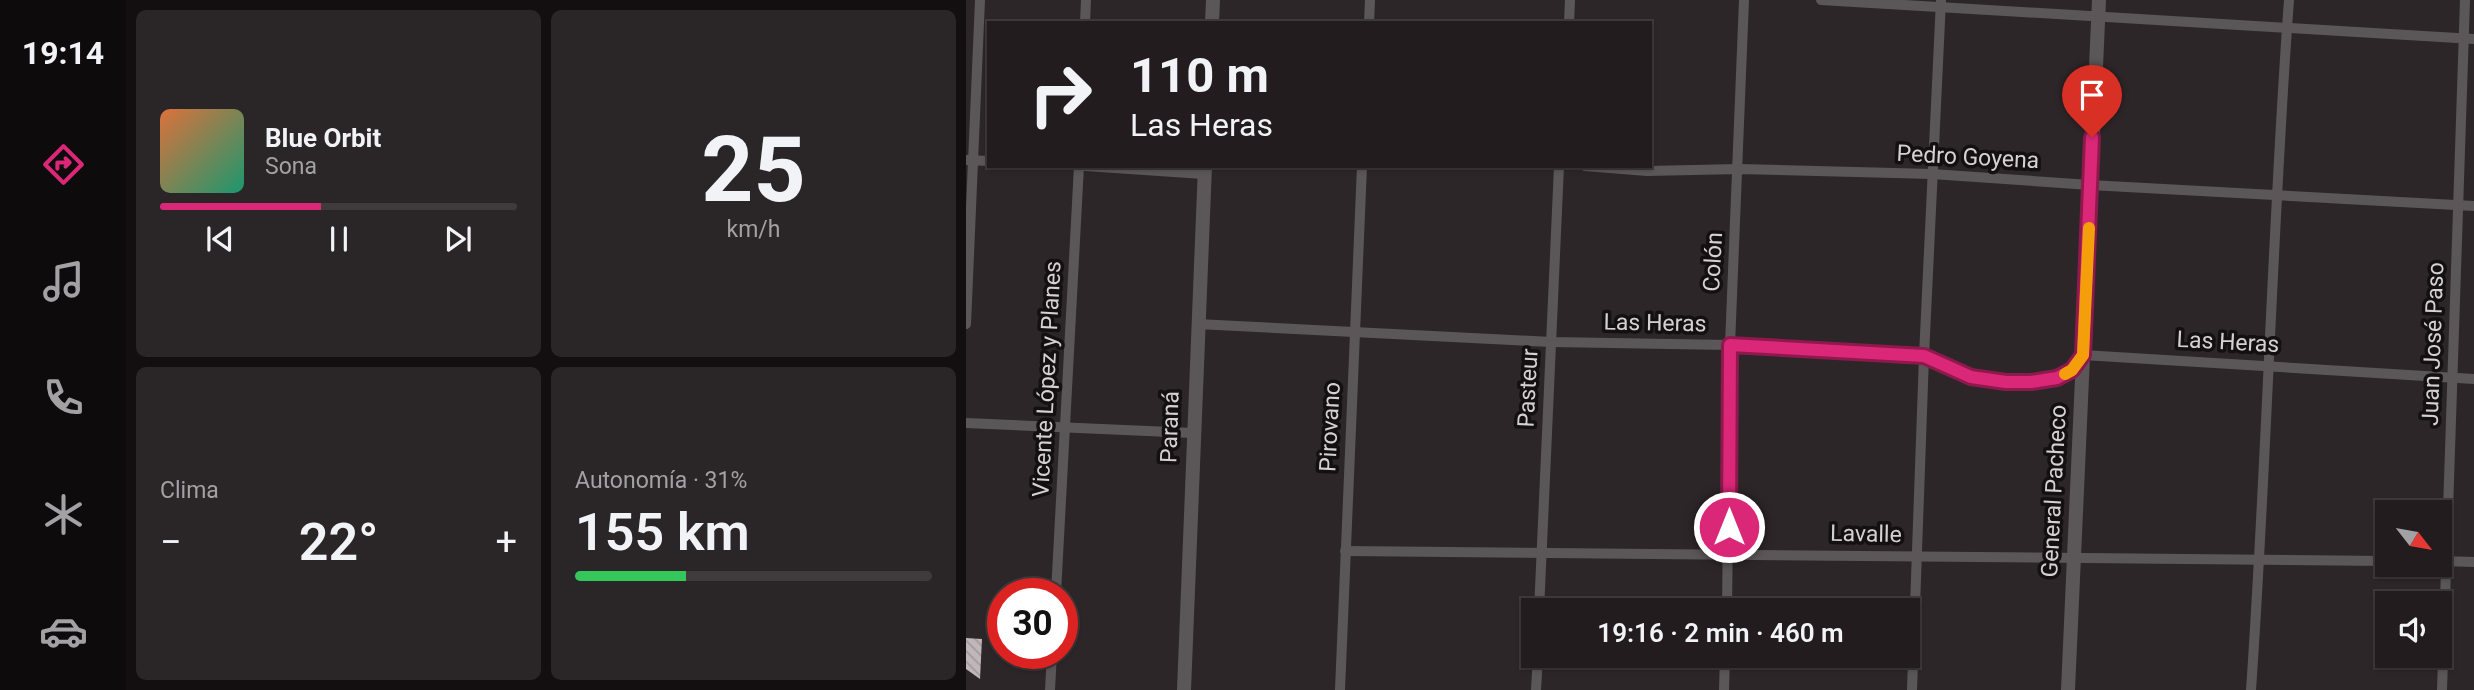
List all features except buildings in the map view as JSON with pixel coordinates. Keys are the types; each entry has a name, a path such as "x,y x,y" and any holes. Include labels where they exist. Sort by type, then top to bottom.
{"street":[{"path":"966,324 970,160 981,0"},
{"path":"1085,21 1086,0"},
{"path":"1212,21 1213,0"},
{"path":"1369,21 1370,0"},
{"path":"1569,21 1570,0"},
{"name":"Colón","path":"1727,598 1730,345 1744,0"},
{"path":"1821,0 1941,4 2469,39"},
{"name":"General Pacheco","path":"2068,690 2099,0"},
{"path":"2251,690 2260,559 2276,195 2289,0"},
{"name":"Juan José Paso","path":"2446,500 2469,39 2465,0"},
{"path":"1912,690 1924,356 1941,4"},
{"name":"Vicente López y Planes","path":"1057,578 1079,168"},
{"path":"1145,168 1205,170"},
{"name":"Pirovano","path":"1340,690 1362,168"},
{"name":"Pasteur","path":"1539,598 1559,168"},
{"name":"Pedro Goyena","path":"1610,168 1647,171 1739,169 1932,174 2474,206"},
{"name":"Paraná","path":"1184,690 1205,170"},
{"name":"Las Heras","path":"1197,324 1551,342 1730,345 1924,356 1971,377 1987,381 2031,382 2057,378 2067,373 2083,355 2474,379"},
{"path":"966,423 1193,433"},
{"name":"Lavalle","path":"1345,551 2375,561"},
{"path":"2452,561 2474,562"},
{"name":"Juan José Paso","path":"2442,690 2443,578"},
{"path":"1536,690 1537,668"},
{"path":"1724,690 1725,668"},
{"path":"1050,690 1051,669"}],"slow traffic":[{"path":"2065,374 2072,370 2083,355 2089,228"}],"route":[{"path":"1729,527 1730,345 1924,356 1971,377 1987,381 2031,382 2057,378 2072,370 2083,355 2092,137"}]}
